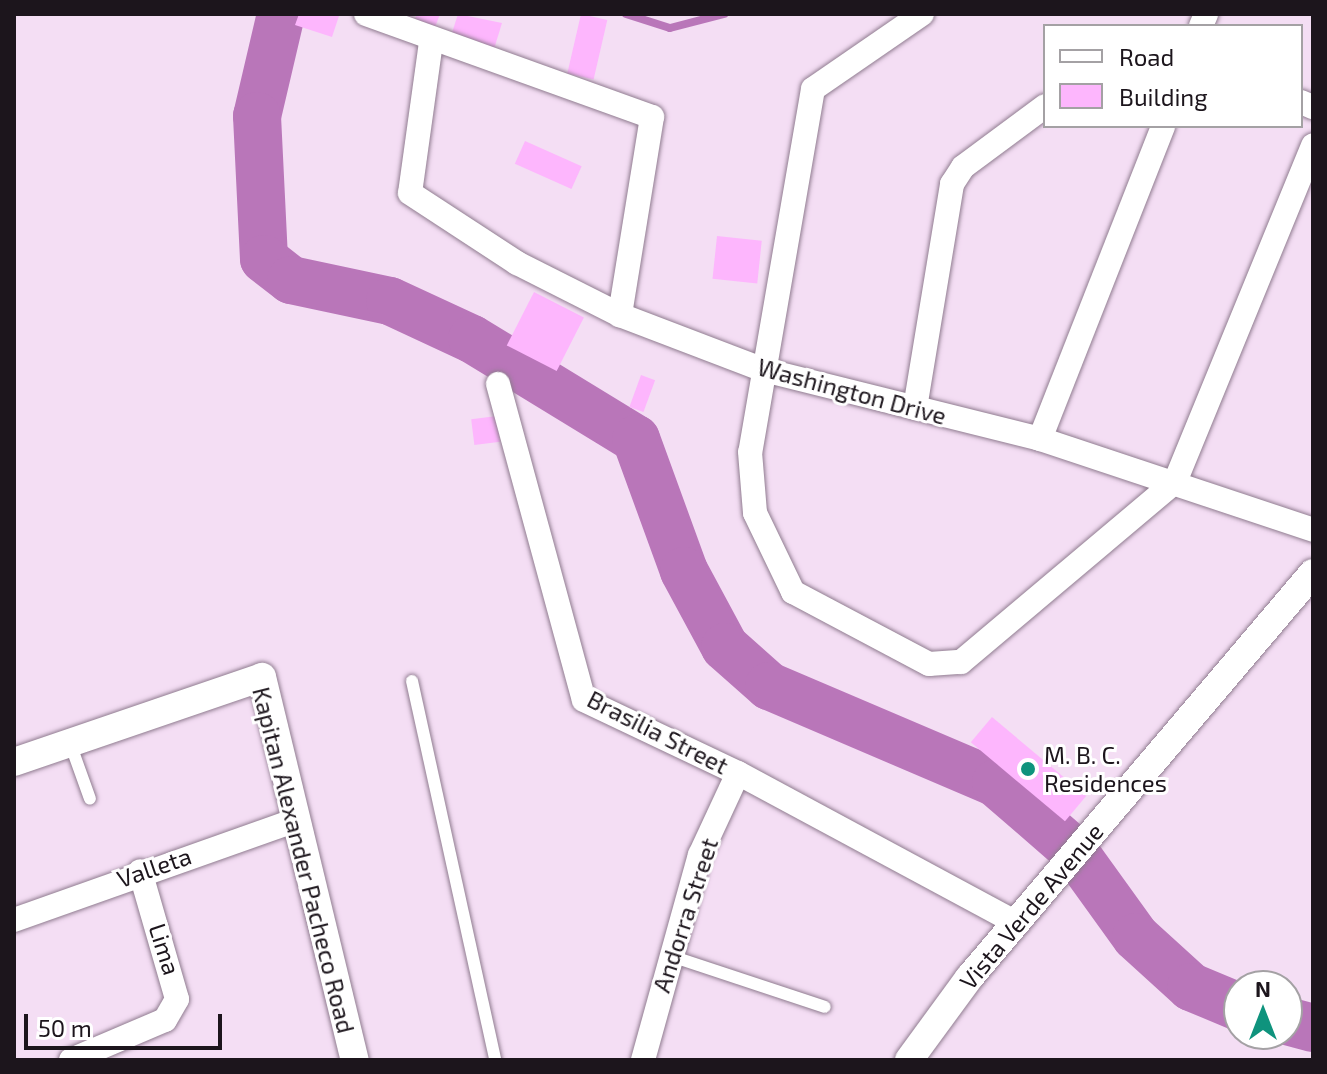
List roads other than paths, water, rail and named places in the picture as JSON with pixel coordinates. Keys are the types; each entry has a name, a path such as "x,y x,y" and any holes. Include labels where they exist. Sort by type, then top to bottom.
{"street":[{"path":"366,14 431,42 654,120 620,315"},
{"path":"922,14 813,89 750,452 755,513 793,592 929,664 961,662 1175,482 1313,145"},
{"name":"Washington Drive","path":"431,42 408,188 414,199 620,315 764,370 1040,439 1313,530"},
{"path":"915,408 952,184 963,167 1043,107"},
{"path":"1040,439 1162,128"},
{"name":"Brasilia Street","path":"498,384 580,696 738,773 1017,923"},
{"name":"Vista Verde Avenue","path":"909,1060 1017,923 1313,573"},
{"name":"Kapitan Alexander Pacheco Road","path":"14,762 262,677 355,1060"},
{"name":"Andorra Street","path":"643,1060 667,955 700,855 738,773"},
{"name":"Valleta","path":"14,920 140,871 296,820"},
{"name":"Lima","path":"71,1060 165,1020 177,999 140,871"}],"lane":[{"path":"412,681 495,1060"},
{"path":"70,743 90,799"},
{"path":"667,955 825,1007"}],"waterway":[{"path":"281,14 257,116 264,259 291,280 390,301 472,339 636,439 684,571 725,647 769,686 996,783 1063,841"},
{"path":"626,14 670,28 724,14"},
{"path":"1079,858 1136,937 1191,987 1223,1000"},
{"path":"1303,1025 1313,1028"}],"place":[{"name":"M. B. C. Residences","path":"1028,769"}]}
